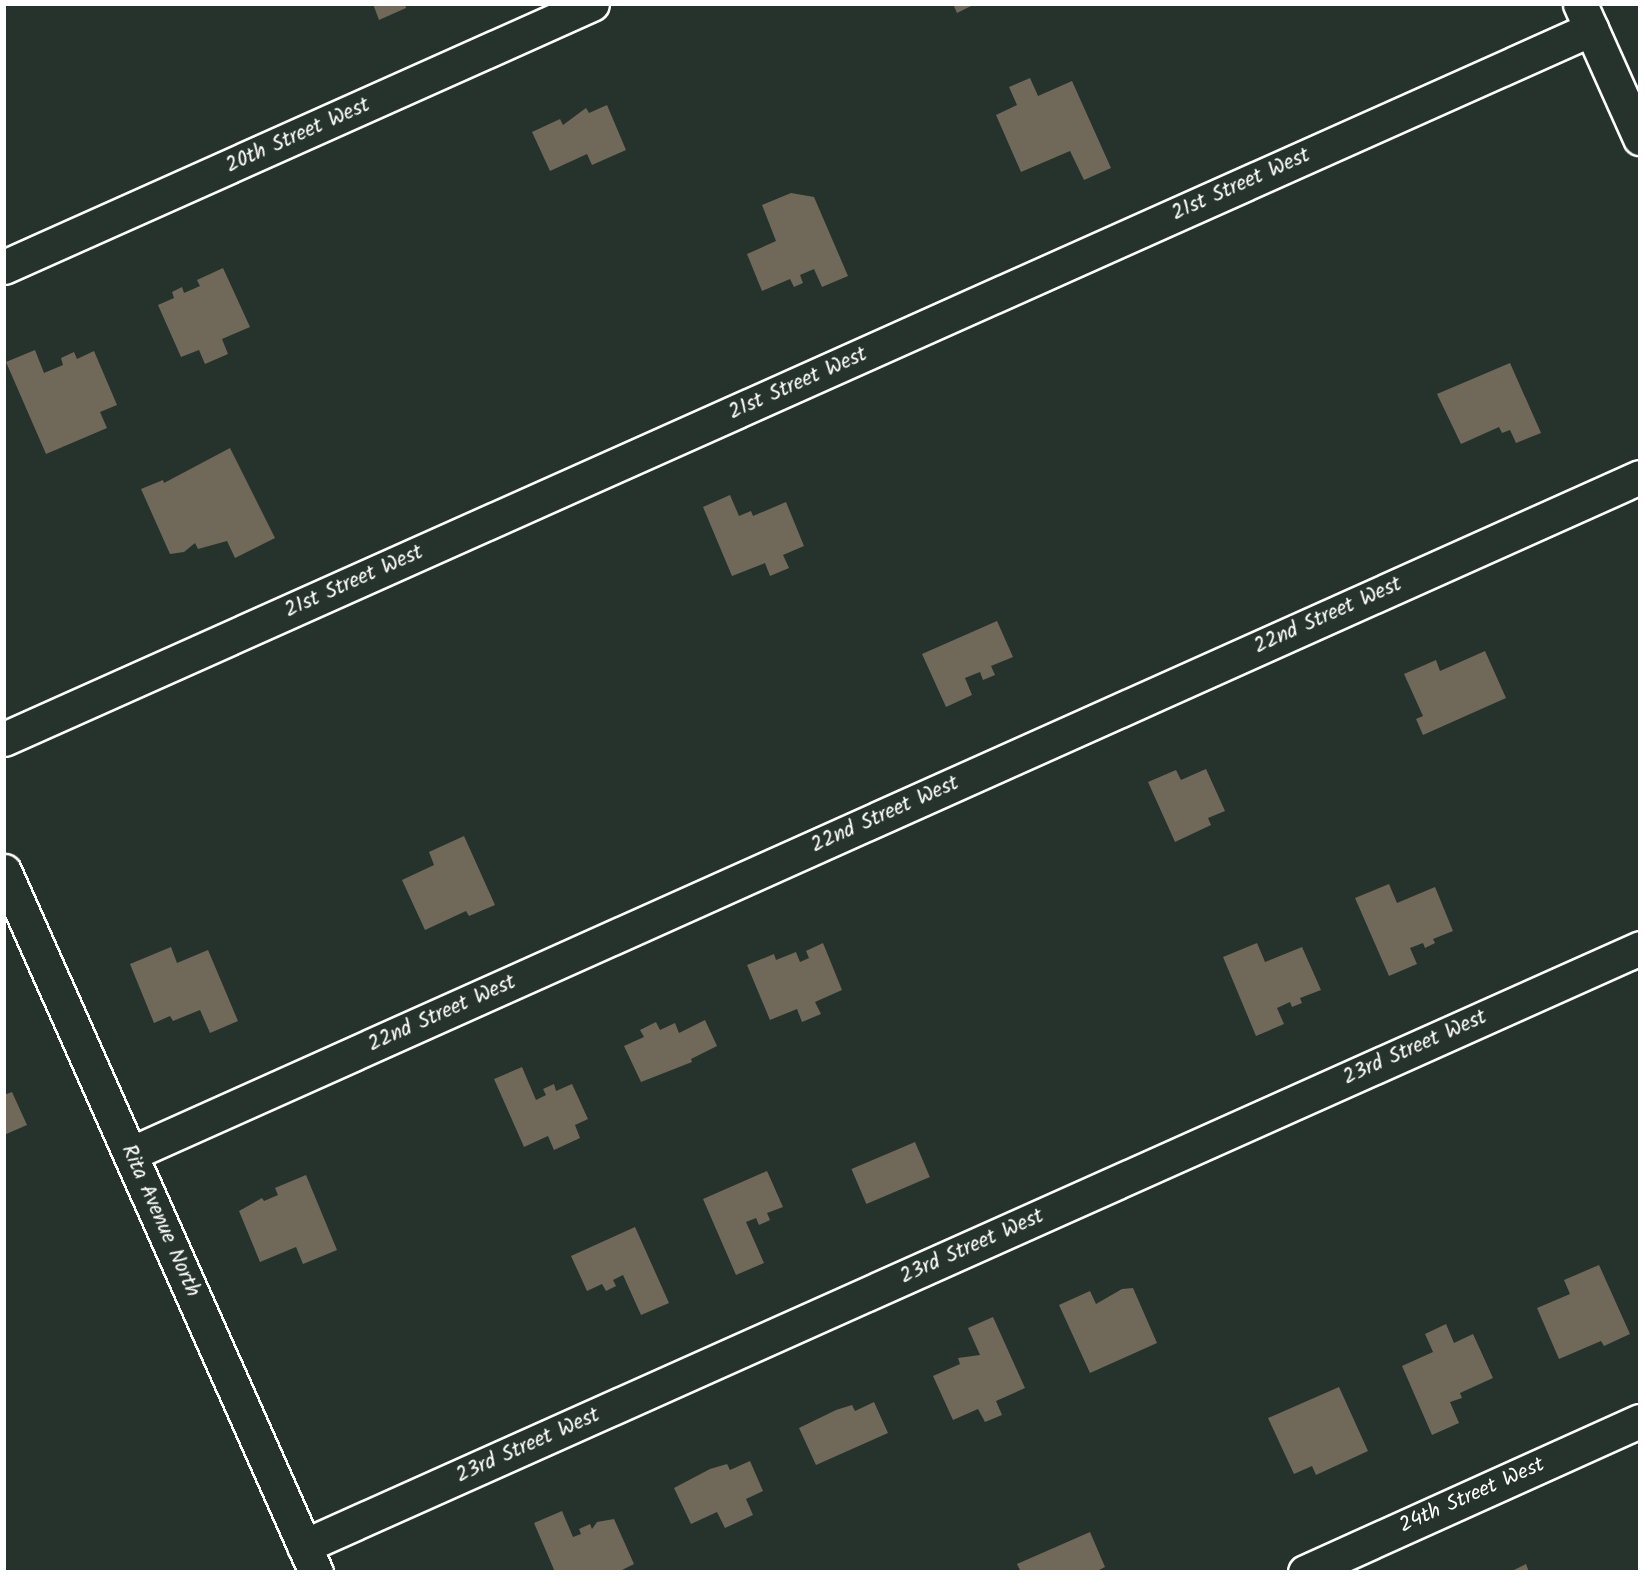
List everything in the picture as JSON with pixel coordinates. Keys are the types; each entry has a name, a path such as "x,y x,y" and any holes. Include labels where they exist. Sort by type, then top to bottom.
{"street":[{"name":"20th Street West","path":"4,267 592,4"},
{"path":"1585,17 1640,138"},
{"name":"21st Street West","path":"4,739 1585,17"},
{"name":"22nd Street West","path":"130,1154 1640,477"},
{"name":"Rita Avenue North","path":"4,871 310,1559"},
{"name":"23rd Street West","path":"310,1559 1640,948"},
{"name":"24th Street West","path":"1305,1572 1640,1421"}],"building":[{"path":"373,4 405,4 406,8 379,20"},
{"path":"953,4 975,4 957,13"},
{"path":"1030,78 1038,96 1072,81 1111,168 1084,180 1070,151 1021,172 996,115 1017,105 1009,87"},
{"path":"607,105 626,150 592,165 587,154 550,171 532,132 560,119 563,125 586,108 589,113"},
{"path":"791,193 814,197 848,276 822,287 814,269 800,275 803,283 794,287 790,279 762,291 747,254 776,241 762,205"},
{"path":"223,268 250,327 222,339 228,354 205,364 199,350 181,357 158,305 174,298 172,292 182,287 184,293 200,286 197,280"},
{"path":"35,350 44,373 63,365 61,358 74,352 77,359 94,351 117,405 100,412 107,428 46,454 6,362"},
{"path":"1510,363 1541,433 1516,443 1510,430 1502,433 1499,427 1461,444 1437,394"},
{"path":"230,448 275,538 235,558 227,541 198,549 195,543 184,552 170,554 141,489 163,480 164,483"},
{"path":"730,495 739,516 751,511 753,516 786,502 804,546 783,555 789,568 770,576 765,563 732,576 703,507"},
{"path":"997,621 1013,657 991,666 995,675 983,680 980,672 965,678 972,695 946,707 922,654"},
{"path":"1485,651 1506,698 1423,735 1416,719 1423,716 1404,674 1436,660 1440,671"},
{"path":"1206,769 1225,811 1208,818 1211,825 1175,842 1148,782 1176,770 1181,780"},
{"path":"464,836 495,905 469,916 466,911 425,930 402,880 434,865 429,852"},
{"path":"1389,884 1397,903 1435,887 1453,931 1433,939 1435,943 1425,948 1423,943 1410,948 1417,964 1389,976 1355,898"},
{"path":"823,943 842,990 815,1002 821,1014 802,1022 797,1009 770,1020 747,965 774,954 776,960 796,952 800,962 809,958 806,951"},
{"path":"1257,943 1265,962 1302,947 1321,990 1300,998 1302,1003 1292,1007 1290,1002 1277,1008 1284,1024 1256,1036 1223,957"},
{"path":"171,947 177,963 208,950 238,1021 210,1033 200,1010 173,1021 170,1016 154,1023 130,964"},
{"path":"705,1020 717,1046 691,1059 692,1062 641,1082 624,1046 644,1037 640,1030 656,1022 660,1030 675,1023 679,1033"},
{"path":"522,1067 536,1100 546,1095 543,1089 554,1084 556,1091 572,1084 588,1119 575,1125 580,1138 554,1150 548,1136 524,1147 494,1079"},
{"path":"12,1092 27,1125 4,1135 4,1095"},
{"path":"915,1142 930,1177 866,1204 851,1169"},
{"path":"767,1171 783,1207 767,1213 770,1220 759,1225 756,1218 746,1222 764,1263 736,1275 703,1199"},
{"path":"306,1175 337,1250 303,1264 296,1247 260,1262 239,1211 262,1198 264,1201 278,1195 275,1188"},
{"path":"635,1227 669,1303 641,1315 623,1275 613,1280 616,1286 606,1291 602,1284 587,1291 571,1256"},
{"path":"1599,1265 1630,1334 1604,1346 1601,1341 1559,1359 1537,1308 1570,1294 1564,1280"},
{"path":"1133,1288 1157,1343 1090,1373 1059,1305 1090,1291 1096,1304 1122,1289"},
{"path":"993,1317 1025,1388 996,1401 1002,1415 985,1422 978,1409 953,1420 933,1376 960,1364 958,1358 980,1355 968,1328"},
{"path":"1446,1324 1454,1343 1473,1334 1493,1378 1460,1393 1462,1398 1450,1402 1459,1423 1432,1435 1402,1366 1433,1352 1425,1334"},
{"path":"1339,1387 1368,1451 1316,1475 1312,1466 1294,1474 1268,1418"},
{"path":"874,1402 888,1433 816,1465 799,1428 836,1410 852,1405 855,1411"},
{"path":"750,1461 763,1491 746,1499 753,1515 725,1528 717,1512 691,1524 674,1488 710,1469 727,1464 730,1470"},
{"path":"562,1511 573,1537 581,1534 579,1529 590,1524 592,1529 597,1522 614,1519 634,1564 618,1572 555,1572 534,1523"},
{"path":"1090,1532 1105,1567 1095,1572 1021,1572 1017,1564"},
{"path":"1526,1564 1529,1572 1510,1572"}]}
